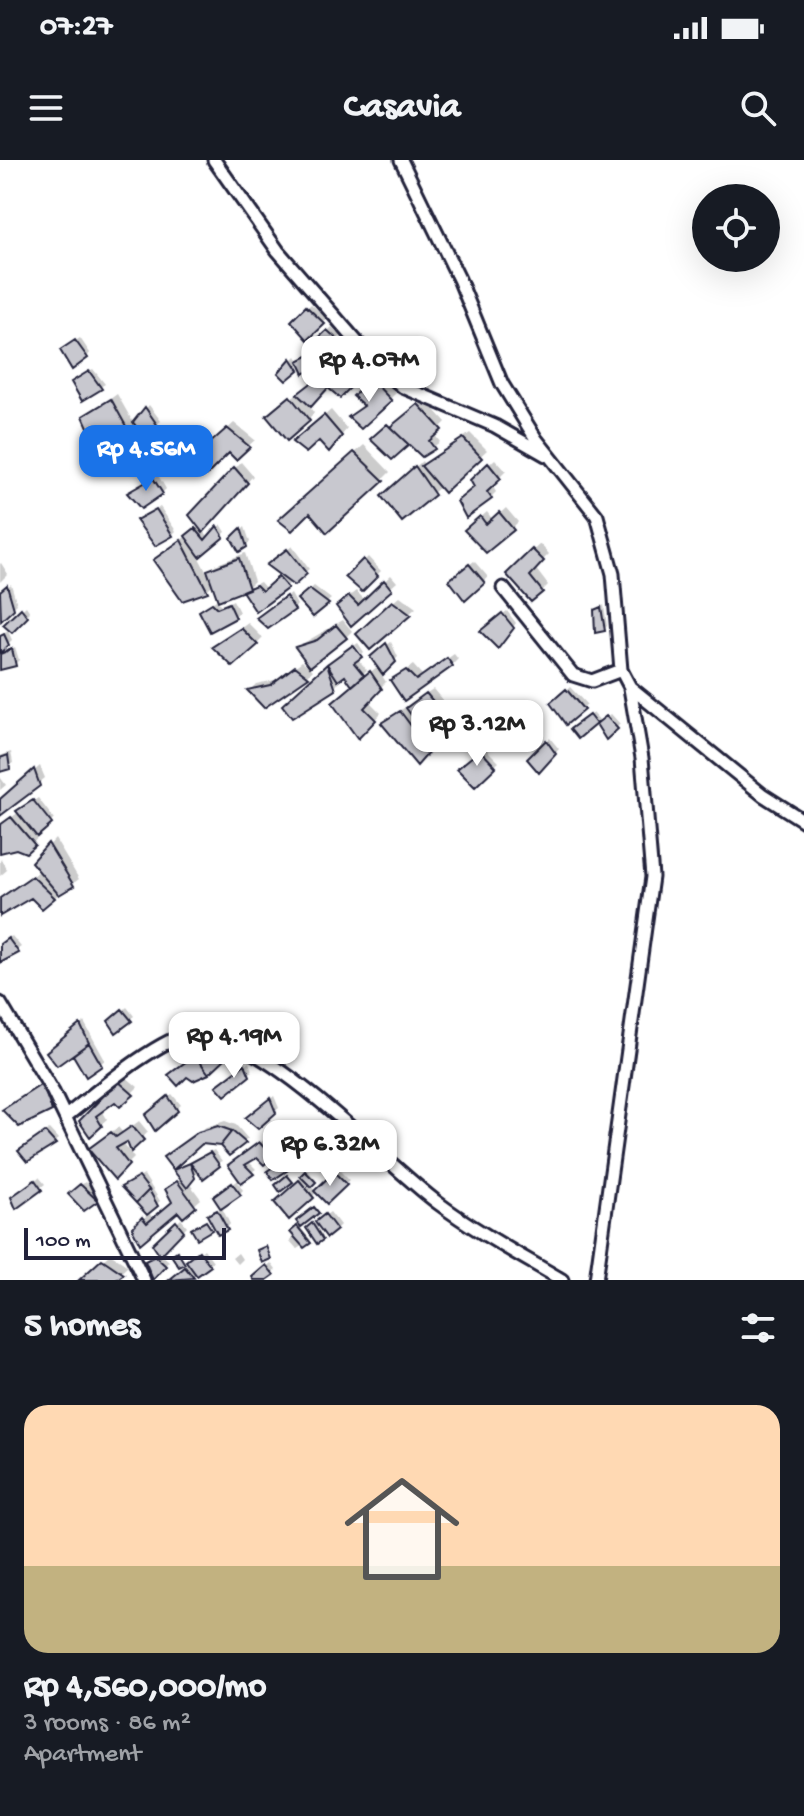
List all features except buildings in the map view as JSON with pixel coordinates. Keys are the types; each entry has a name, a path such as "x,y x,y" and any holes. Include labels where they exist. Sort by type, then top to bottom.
{"street":[{"path":"214,160 278,251 377,365 403,387 495,426 554,461"},
{"path":"401,160 465,292 502,384 536,439 597,516 613,574 621,670 630,687 642,758 652,877 596,1280"},
{"path":"503,588 573,675 592,681 621,670"},
{"path":"630,687 763,795 804,821"},
{"path":"0,1003 65,1117 144,1280"},
{"path":"65,1117 116,1076 176,1039 187,1034 209,1035 242,1047 282,1070 437,1202 562,1280"}]}
